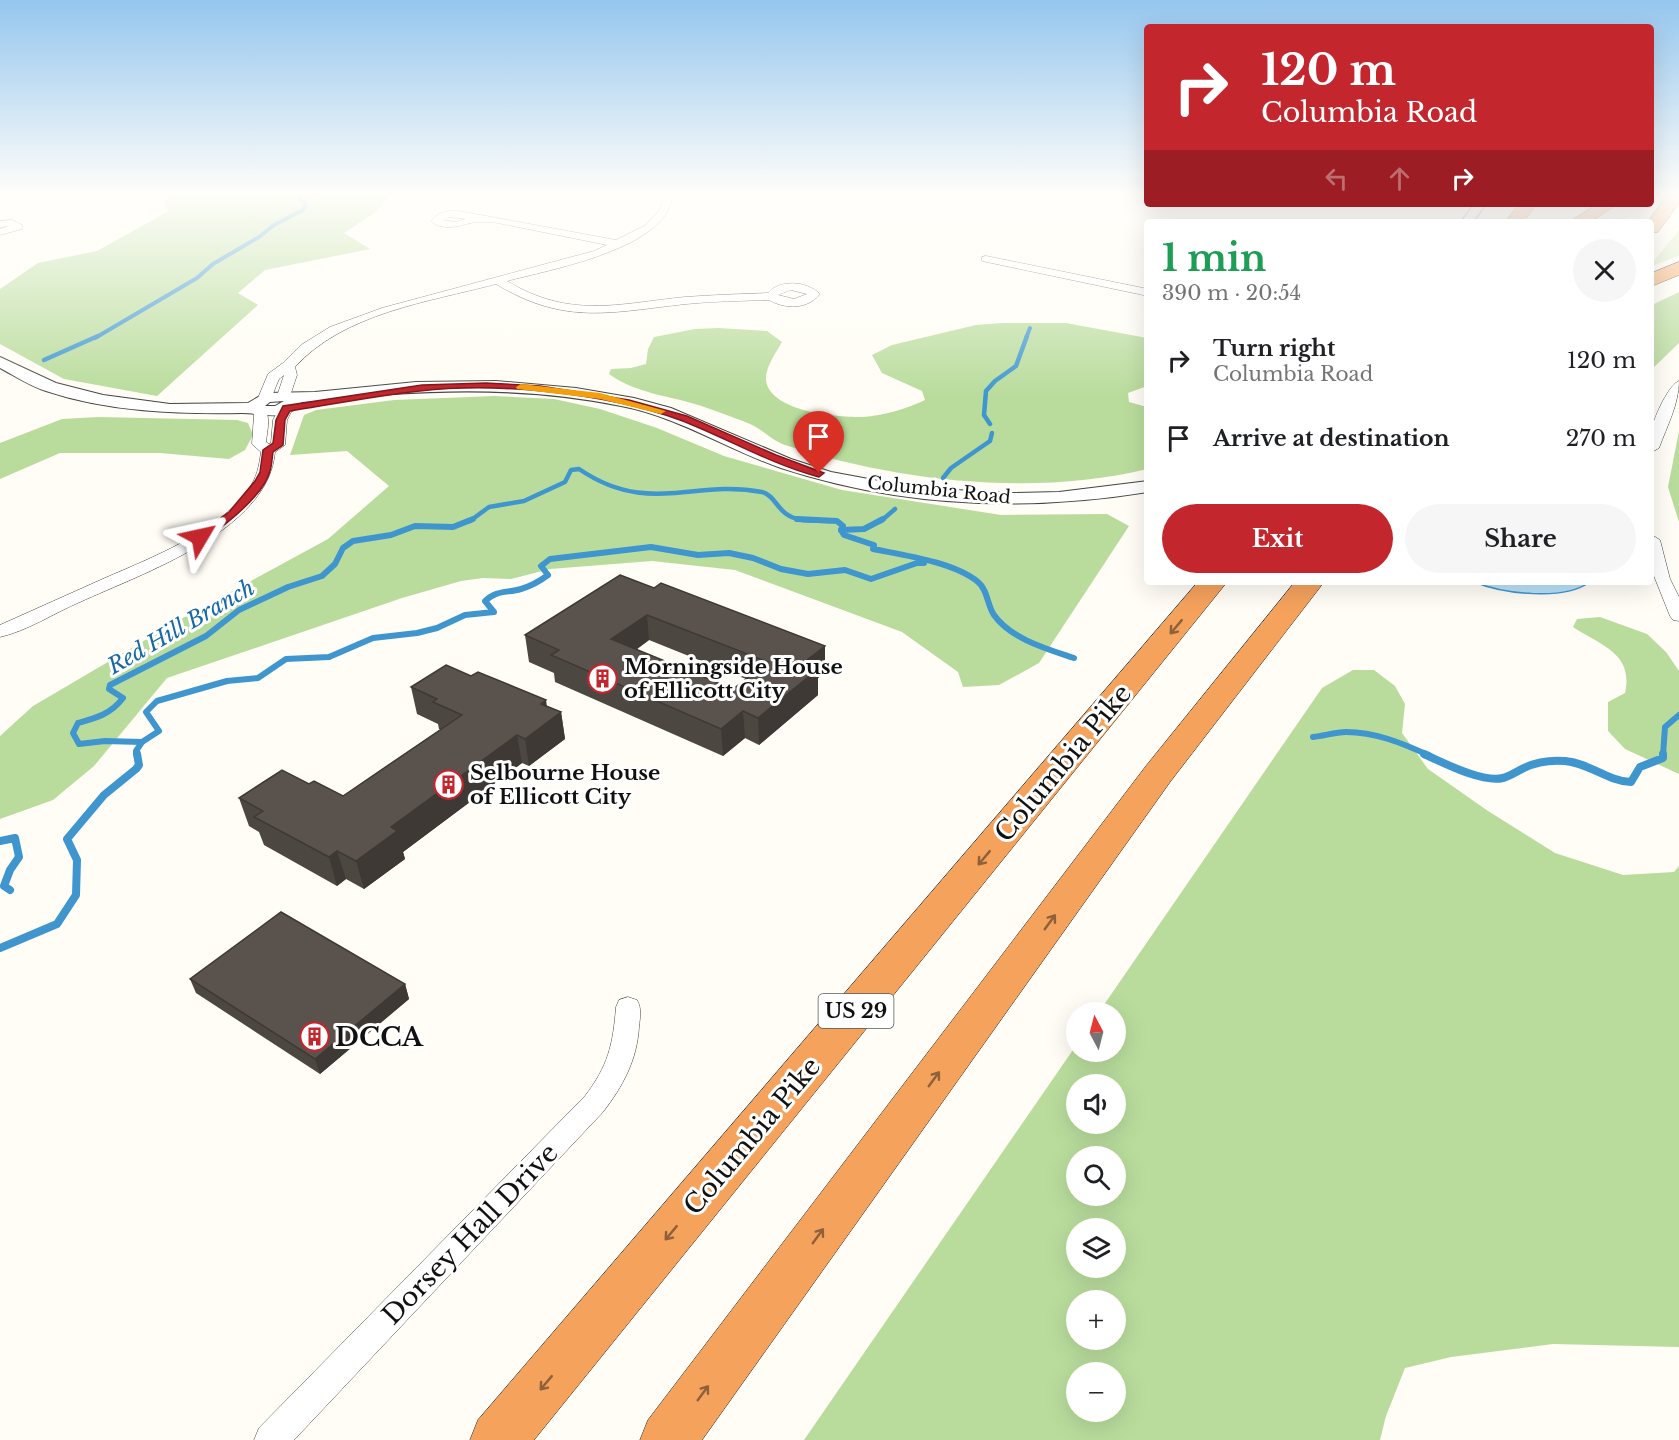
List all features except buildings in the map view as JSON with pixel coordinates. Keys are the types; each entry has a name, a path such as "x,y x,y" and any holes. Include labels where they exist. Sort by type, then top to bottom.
{"highway":[{"path":"1654,279 1679,268"},
{"name":"Columbia Pike","path":"498,1440 1210,585"},
{"path":"668,1440 1158,774 1308,585"}],"street":[{"path":"268,450 259,444 261,415 259,404 273,377 317,339 358,320 573,261"},
{"path":"997,261 1144,291"},
{"path":"499,281 543,303 594,310 630,309 694,300 771,296"},
{"path":"0,362 51,387 103,400 170,409 259,404"},
{"path":"268,450 278,445 280,420 287,402 291,375 288,366"},
{"path":"1654,442 1664,413 1679,385"},
{"name":"Columbia Road","path":"259,404 422,388 486,386 540,388 626,402 684,418 786,463 848,480 904,490 1019,499 1144,487"},
{"path":"0,632 172,553 200,537 232,514 252,493 265,472 268,450"},
{"path":"1654,548 1662,579 1679,616"},
{"name":"Dorsey Hall Drive","path":"272,1440 601,1096 614,1080 622,1060 628,1007"}],"green space":[{"path":"309,261 265,270 238,293 258,305 157,396 64,379 0,344 0,289 38,263"},
{"path":"1679,292 1679,343 1654,367 1654,304"},
{"path":"1066,323 1144,337 1144,387 1128,393 1129,402 1144,406 1144,470 1058,482 1012,483 918,476 872,468 785,445 745,422 695,404 644,391 609,374 611,369 631,368 646,364 648,349 654,337 695,329 767,331 782,342 766,374 767,385 773,394 783,402 810,412 839,416 871,416 895,411 925,400 922,391 882,373 872,355 892,345 976,325"},
{"path":"495,396 554,399 600,409 657,428 724,456 842,490 1001,515 1107,514 1129,526 1039,663 999,685 963,687 958,672 902,632 735,570 652,561 550,569 511,579 483,578 461,581 402,598 167,678 94,766 53,800 0,819 0,736 33,706 181,619 328,539 389,486 347,451 290,455 304,415 316,410 394,400"},
{"path":"98,417 237,420 248,423 253,435 245,450 229,459 160,453 60,453 0,479 0,443 62,419"},
{"path":"1679,431 1679,522 1668,487"},
{"path":"1600,617 1647,634 1666,652 1679,671 1679,774 1625,749 1608,731 1608,702 1625,693 1624,668 1620,659 1604,645 1573,627 1577,619"},
{"path":"1353,670 1374,670 1395,686 1405,704 1402,733 1428,769 1488,811 1555,853 1623,875 1674,872 1679,866 1679,1347 1553,1344 1451,1357 1405,1368 1386,1416 1380,1440 804,1440 1066,1060 1066,1062 1126,1062 1126,1002 1106,1002 1322,688"}],"water":[{"path":"1484,585 1584,585 1565,592 1550,594 1501,590"}],"waterway":[{"path":"95,338 197,278 218,261"},
{"path":"1026,338 1030,328"},
{"path":"44,360 98,336"},
{"path":"990,424 984,415 986,391 995,381 1016,366 1027,336"},
{"path":"943,478 951,468 990,441 992,433"},
{"name":"Red Hill Branch","path":"472,519 489,507 524,501 565,482 571,470 579,469 604,483 627,491 649,494 737,489 762,492 769,495 790,516 802,519"},
{"path":"881,521 895,509"},
{"name":"Red Hill Branch","path":"142,742 105,741 79,744 73,733 78,723 108,712 123,698 109,689 110,685 206,636 239,610 288,587 322,576 335,564 343,548 353,541 391,535 415,526 453,527 472,519"},
{"name":"Red Hill Branch","path":"797,519 802,519"},
{"name":"Red Hill Branch","path":"802,519 837,521 843,526 841,530"},
{"name":"Red Hill Branch","path":"802,519 830,521"},
{"path":"841,530 864,529 883,519"},
{"name":"Red Hill Branch","path":"841,530 844,535 874,545 873,549 928,560 968,575 981,585 994,615 1010,631 1030,642 1074,658"},
{"name":"Red Hill Branch","path":"142,742 159,731 146,712 157,701 227,681 258,678 286,659 329,657 373,638 417,633 437,628 465,615 494,612 485,601 489,597 521,589 542,579 548,575 541,566 550,559 651,547 698,555 729,553 753,558 781,569 808,574 845,570 871,579 917,563 924,563"},
{"name":"Red Hill Branch","path":"1663,755 1665,727 1679,715"},
{"name":"Red Hill Branch","path":"1313,737 1357,732 1398,742 1428,755"},
{"name":"Red Hill Branch","path":"137,755 136,751 142,742"},
{"name":"Red Hill Branch","path":"0,948 57,924 76,895 77,860 67,839 104,795 136,769 139,765 137,754"},
{"name":"Red Hill Branch","path":"1424,754 1485,778 1503,778 1534,764 1560,761 1574,762 1614,779 1631,782 1640,767 1663,758 1663,755"},
{"name":"Red Hill Branch","path":"0,841 15,838 19,857 10,870 4,886 10,890"}],"slow traffic":[{"path":"521,387 600,396 661,411"}],"place":[{"name":"Morningside House of Ellicott City","path":"603,679"},
{"name":"Selbourne House of Ellicott City","path":"449,785"},
{"name":"DCCA","path":"314,1037"}],"route":[{"path":"200,537 243,504 260,482 265,472 268,450 278,445 280,420 286,408 422,388 486,386 540,388 600,396 684,418 773,458 819,473"}]}
